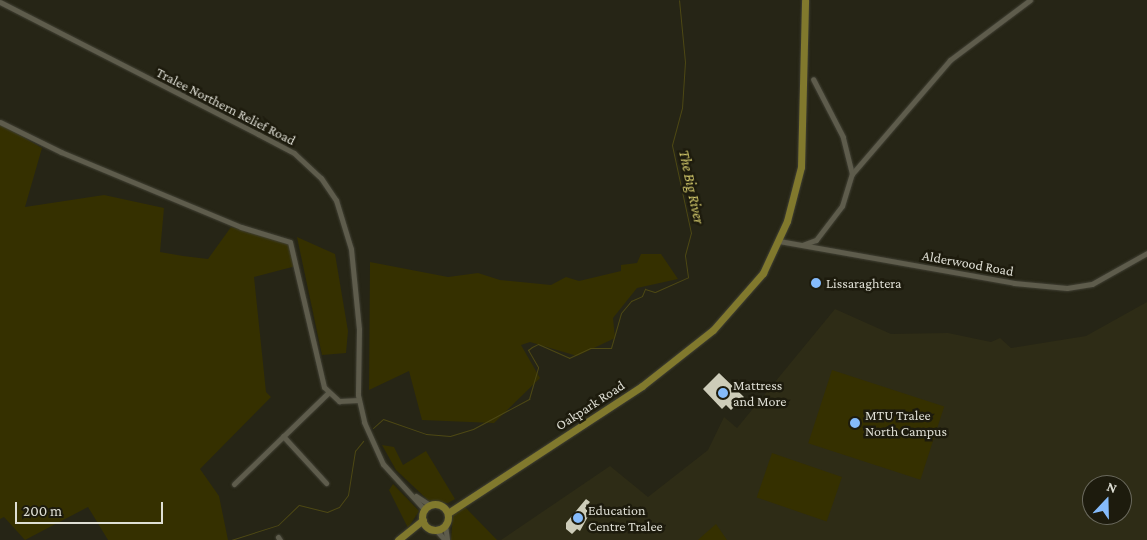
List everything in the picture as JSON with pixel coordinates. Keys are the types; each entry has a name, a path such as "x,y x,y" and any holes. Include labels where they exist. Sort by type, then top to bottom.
{"main road":[{"name":"Oakpark Road","path":"445,510 456,505 642,386 730,315 763,273 780,241 801,167 805,0"},
{"path":"398,540 424,524 427,507 445,510 446,525 436,530 424,524"}],"street":[{"path":"799,245 816,240 842,206 852,174 950,60 1030,0"},
{"name":"Tralee Northern Relief Road","path":"0,2 258,134 302,159 321,178 336,200 352,249 359,329 359,400 377,454 411,493 427,507"},
{"path":"813,79 843,137 852,174"},
{"path":"0,122 61,152 241,226 290,242 328,393 339,401 359,400"},
{"name":"Alderwood Road","path":"780,241 1014,283 1067,288 1092,284 1147,253"},
{"path":"234,484 328,393"},
{"path":"282,436 326,483"},
{"path":"446,525 446,540"},
{"path":"436,530 446,540"}],"shaded area":[{"path":"0,124 42,148 25,207 104,195 164,208 160,252 183,256 208,259 231,227 288,242 296,266 254,277 266,392 271,397 200,469 219,496 228,540 108,540 88,507 25,540 4,517 0,519"},
{"path":"297,237 335,254 348,331 346,353 322,355"},
{"path":"641,254 661,254 678,279 637,288 613,318 615,338 577,356 530,342 521,345 540,378 494,423 422,420 409,371 369,390 370,262 448,277 478,273 500,280 551,285 566,277 579,281 621,271 621,265 637,263"},
{"name":"MTU Tralee North Campus","path":"1147,302 1147,540 501,540 610,466 648,497 708,450 724,417 737,428 835,309 891,334 948,333 991,342 1000,338 1011,348 1086,336"},
{"path":"832,370 944,406 920,480 808,443"},
{"path":"382,445 394,447 403,465 426,451 455,499 448,503 429,501 396,470"},
{"path":"772,453 842,477 827,522 757,497"},
{"path":"393,484 419,511 408,528 389,490"},
{"path":"465,507 497,540 451,540 453,514"},
{"path":"716,524 727,540 698,540 700,538"}],"building":[{"name":"Mattress and More","path":"719,373 744,397 731,410 726,405 722,409 703,389"},
{"name":"Education Centre Tralee","path":"586,499 590,502 585,508 590,513 580,531 577,529 572,534 566,529 566,523"}],"waterway":[{"name":"The Big River","path":"373,428 383,419 426,434 450,436 473,429 529,399 538,367 528,350 532,347 538,344 569,358 590,348 611,348 621,313 631,301 642,296 645,289 655,292 688,277 685,255 691,233 672,145 682,108 685,62 679,0"},
{"name":"The Big River","path":"231,540 278,525 299,505 327,512 339,507 348,495 355,451 363,441"}],"place":[{"name":"Lissaraghtera","path":"816,283"},
{"name":"Mattress and More","path":"723,393"},
{"name":"MTU Tralee North Campus","path":"855,423"},
{"name":"Education Centre Tralee","path":"578,518"}]}
